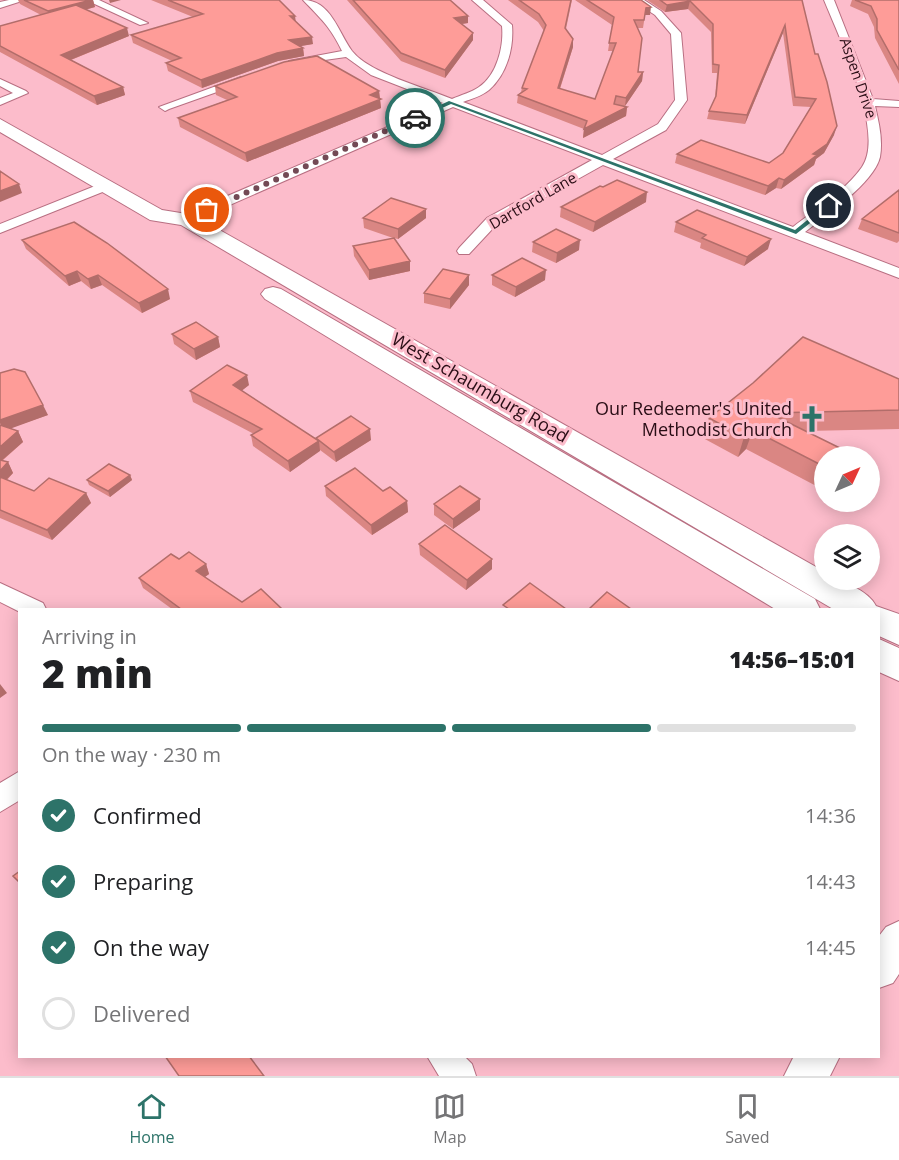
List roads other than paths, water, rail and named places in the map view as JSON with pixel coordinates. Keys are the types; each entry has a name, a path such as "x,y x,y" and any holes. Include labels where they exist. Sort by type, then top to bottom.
{"main road":[{"name":"West Schaumburg Road","path":"0,124 157,216 186,219 859,608"},
{"name":"West Schaumburg Road","path":"157,216 165,231 801,608"},
{"path":"880,620 899,631"},
{"path":"880,655 899,666"}],"street":[{"path":"0,5 20,0"},
{"path":"91,0 143,23"},
{"path":"308,0 321,10 340,36 348,53 375,73 899,273"},
{"path":"186,219 484,89 499,72 510,42 507,25 477,0"},
{"name":"Dartford Lane","path":"464,251 492,221 662,128 681,100 676,33 657,13 637,0"},
{"name":"Aspen Drive","path":"796,232 846,192 873,161 876,133 868,102 829,0"},
{"path":"283,65 348,53"},
{"path":"165,107 251,77"},
{"path":"0,82 22,93 0,102"},
{"path":"868,102 899,104"},
{"path":"0,229 105,186"},
{"path":"0,592 33,608"},
{"path":"0,799 18,785"},
{"path":"880,968 899,940"},
{"path":"446,1058 460,1076"},
{"path":"805,1076 818,1058"}],"place":[{"name":"Our Redeemer's United Methodist Church","path":"812,419"}]}
